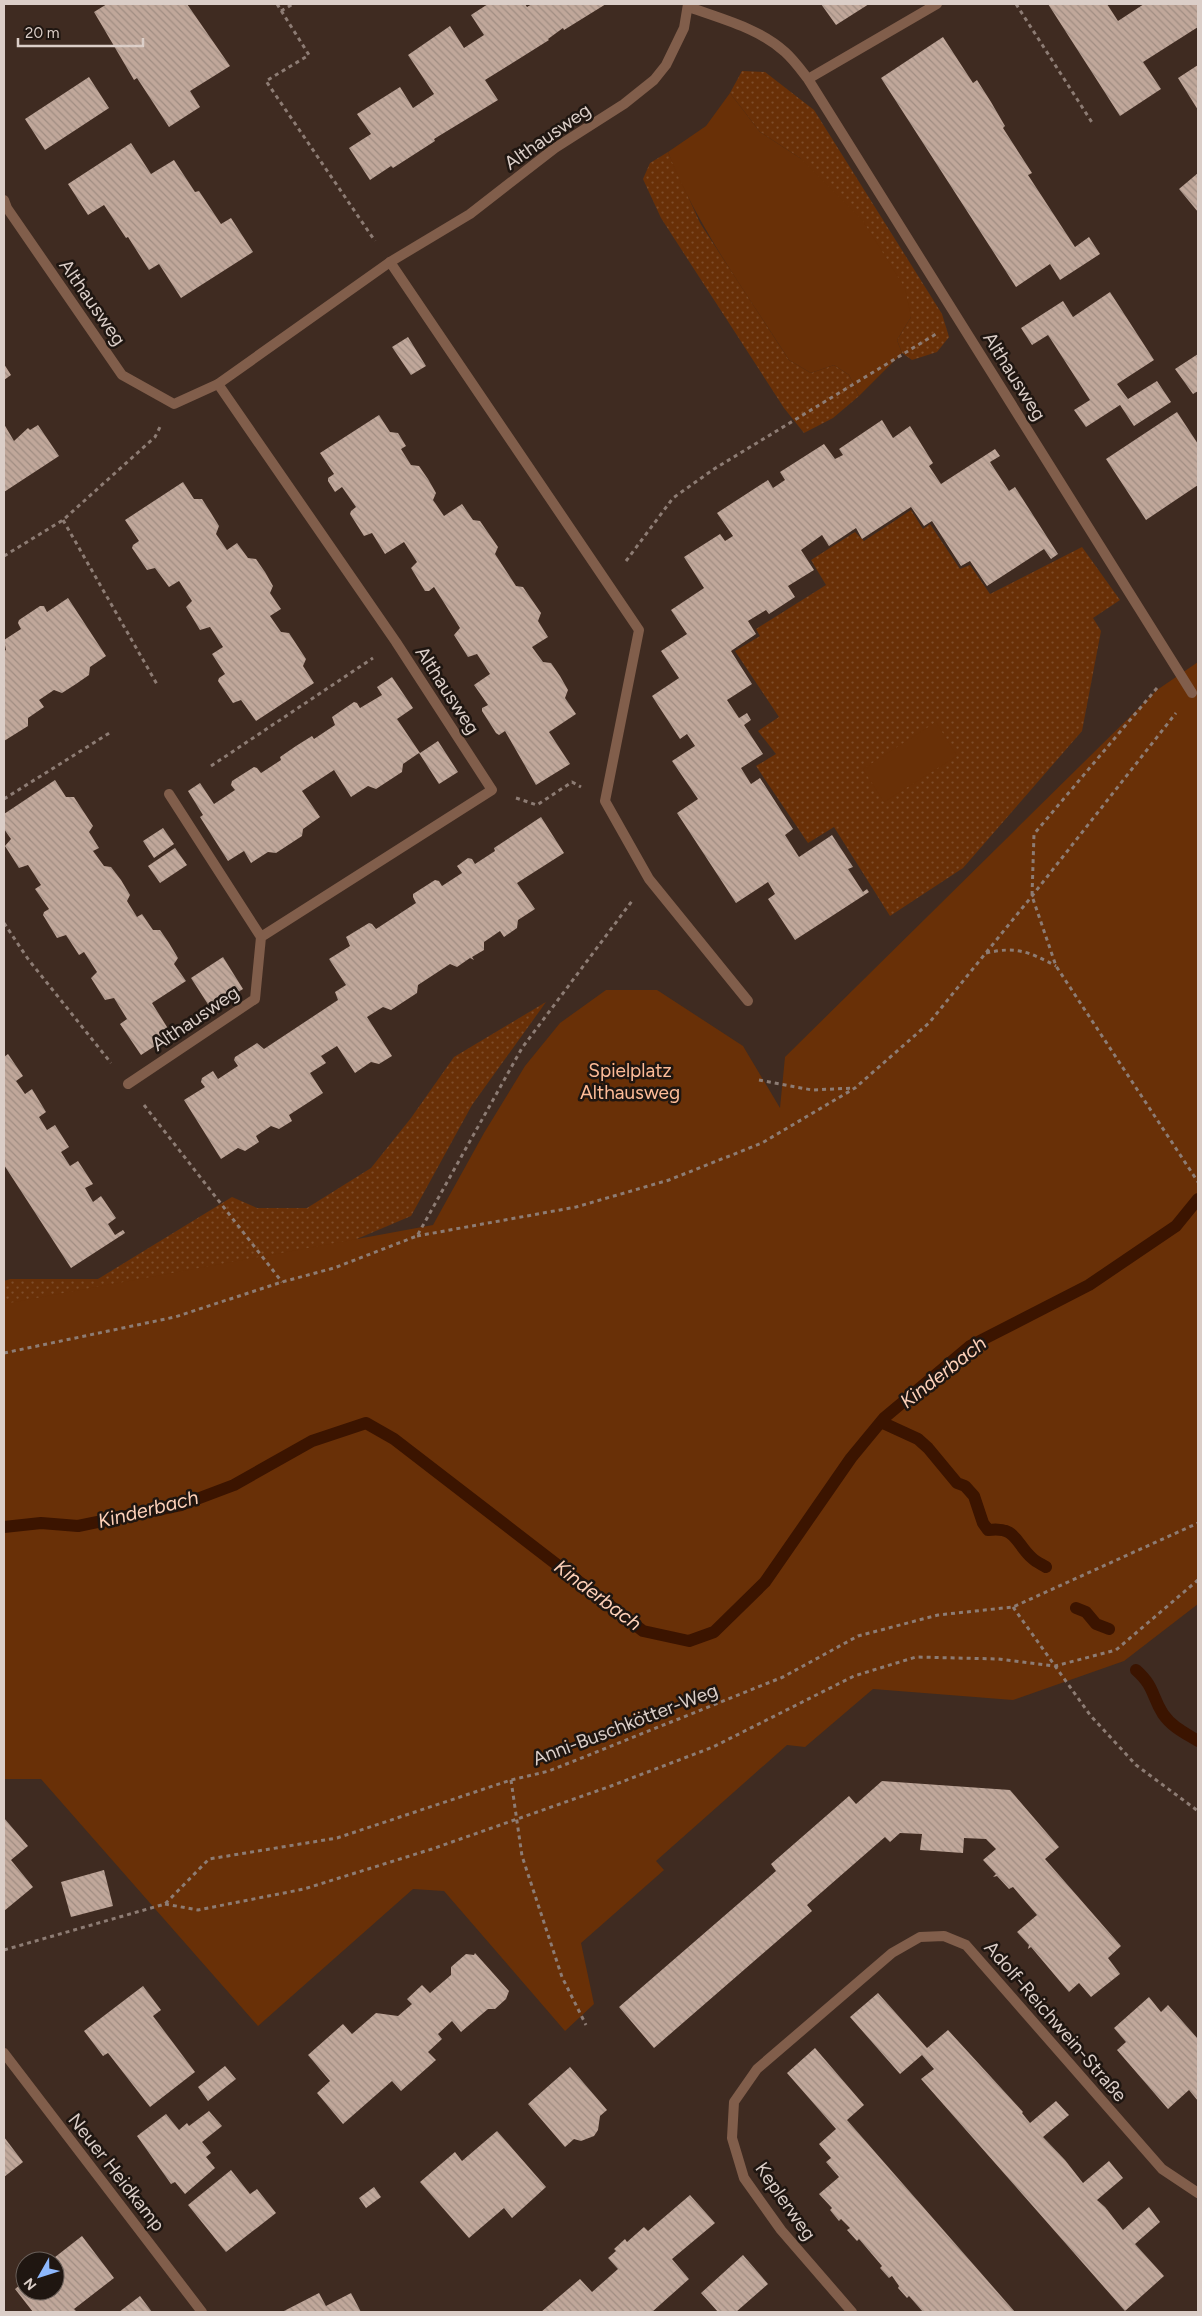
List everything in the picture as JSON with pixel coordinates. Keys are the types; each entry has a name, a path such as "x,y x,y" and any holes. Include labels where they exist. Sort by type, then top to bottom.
{"street":[{"path":"808,79 937,4"},
{"name":"Althausweg","path":"4,200 7,208 122,375 174,404 218,384 390,262 470,214 555,148 624,104 654,80 676,48 684,28 688,6 753,31 784,52 808,79 1192,693"},
{"path":"390,262 639,630 605,801 648,878 748,1001"},
{"name":"Althausweg","path":"218,384 396,642 492,790"},
{"path":"169,794 261,938 492,790"},
{"name":"Althausweg","path":"128,1084 255,999 261,938"},
{"name":"Adolf-Reichwein-Straße","path":"757,2069 892,1953 920,1937 944,1936 966,1945 1162,2169 1198,2192"},
{"name":"Neuer Heidkamp","path":"4,2053 202,2312"},
{"name":"Keplerweg","path":"757,2069 734,2102 732,2138 744,2178 781,2230 852,2312"}],"path":[{"path":"277,4 309,55 266,81 390,262"},
{"path":"282,11 293,4"},
{"path":"1016,4 1093,124"},
{"path":"609,583 673,498 714,469 958,320"},
{"path":"4,556 63,520 155,437 174,404"},
{"path":"63,520 158,686"},
{"path":"211,766 396,642"},
{"path":"1176,666 1034,834 1032,896 1056,966 1198,1182"},
{"path":"4,1353 175,1317 282,1282 334,1268 417,1236 576,1207 669,1180 762,1143 855,1088 929,1022 1032,896 1192,693"},
{"path":"4,799 111,732"},
{"path":"492,790 537,805 572,782 605,801"},
{"path":"417,1236 522,1048 648,878"},
{"path":"986,953 1006,948 1034,954 1056,966"},
{"path":"760,1080 812,1090 855,1088"},
{"name":"Anni-Buschkötter-Weg","path":"4,1950 165,1904 210,1859 337,1838 511,1780 549,1771 783,1678 858,1636 938,1615 1013,1607 1198,1524"},
{"path":"165,1904 198,1910 304,1889 517,1820 713,1747 854,1676 916,1657 998,1659 1055,1666 1116,1650 1198,1580"},
{"path":"1013,1607 1090,1715 1136,1765 1198,1811"},
{"path":"511,1780 522,1856 562,1977 586,2025"}],"green space":[{"path":"742,71 765,72 814,110 942,314 949,337 937,352 912,360 902,353 897,340 911,317 800,158 760,132 730,93"},
{"path":"730,93 760,132 800,158 863,221 905,288 911,317 897,340 902,353 859,396 849,375 834,365 811,373 789,360 723,259 693,207 668,152 706,126"},
{"path":"668,152 700,223 789,360 811,373 834,365 849,375 859,396 833,418 804,433 784,408 661,218 643,179 650,163"},
{"path":"911,510 923,529 930,524 960,569 970,565 990,594 1082,547 1120,600 1093,618 1101,631 1082,731 963,868 890,916 834,827 808,843 756,766 776,754 758,731 779,717 735,651 760,636 756,629 826,585 811,560 855,532 864,541"},
{"name":"Spielplatz Althausweg","path":"1198,662 1198,1604 1124,1661 1013,1700 873,1689 805,1747 787,1745 656,1861 664,1870 581,1943 594,2004 565,2031 444,1891 413,1889 258,2026 41,1779 4,1779 4,1304 433,1225 484,1133 525,1066 560,1023 606,990 657,990 743,1046 780,1108 785,1057 1157,690"},
{"path":"936,722 957,756 884,802 863,769"},
{"path":"546,1002 472,1105 411,1216 331,1250 4,1349 4,1281 10,1279 98,1279 232,1197 257,1208 307,1208 371,1168 411,1118 454,1057"}],"building":[{"path":"107,4 187,4 230,66 190,91 200,107 169,127 137,78 134,80 94,12"},
{"path":"488,4 525,4 527,7 532,4 606,4 564,30 563,28 549,40 485,80 498,100 434,139 435,141 393,168 391,166 370,180 349,148 371,134 357,114 400,87 413,108 434,94 408,55 450,26 464,48 484,35 471,15"},
{"path":"821,4 869,4 836,25"},
{"path":"1048,4 1107,4 1118,21 1144,4 1198,4 1198,27 1143,62 1161,89 1120,116"},
{"path":"943,37 973,83 977,80 991,102 1005,126 1003,128 1032,173 1028,175 1075,247 1089,237 1100,254 1060,280 1050,264 1016,287 881,78"},
{"path":"1198,65 1198,110 1178,78"},
{"path":"89,77 109,108 45,150 25,119"},
{"path":"131,143 151,174 174,160 195,192 199,191 221,224 231,218 253,252 181,298 159,264 149,270 128,237 126,238 104,205 88,215 68,184"},
{"path":"1198,173 1198,212 1179,189"},
{"path":"1110,292 1154,360 1117,384 1128,399 1157,381 1171,402 1134,426 1120,405 1086,427 1074,410 1090,400 1048,335 1032,345 1021,328 1063,301 1073,317"},
{"path":"408,337 426,366 411,375 392,347"},
{"path":"1198,354 1198,391 1193,394 1175,369"},
{"path":"4,364 11,375 4,380"},
{"path":"1177,412 1198,444 1198,485 1146,520 1106,459"},
{"path":"379,415 390,432 398,433 406,446 401,449 411,465 419,466 428,479 436,493 433,500 444,516 462,504 473,520 480,521 498,547 495,554 516,586 523,587 541,613 538,621 548,637 532,647 543,662 551,663 560,676 568,690 565,698 576,714 549,732 570,764 536,785 505,731 499,735 496,733 482,711 482,708 488,705 474,685 490,674 477,654 468,657 454,635 460,628 434,587 429,591 425,591 411,568 417,562 404,542 385,554 372,533 364,536 350,514 356,507 342,487 335,492 328,481 328,478 334,474 320,453"},
{"path":"882,420 893,438 910,426 933,463 929,466 941,484 995,449 1000,456 990,462 1009,491 1015,487 1058,554 1051,559 1044,549 987,586 970,561 961,566 932,521 924,526 911,507 862,539 856,528 829,546 822,535 801,550 814,570 788,586 795,597 769,614 766,610 748,621 756,634 731,651 752,684 727,700 739,718 747,713 751,720 744,725 763,754 741,768 751,784 760,778 793,829 785,835 799,857 832,835 853,867 848,869 863,892 867,889 869,892 795,940 768,899 775,894 768,882 736,903 677,813 698,799 672,761 695,746 687,734 680,739 652,696 679,678 661,651 687,634 671,610 704,588 684,557 720,534 725,541 733,536 717,513 768,480 773,488 785,480 780,472 824,444 835,459 843,455 839,449"},
{"path":"4,424 14,441 28,428 30,430 38,425 59,456 4,492"},
{"path":"183,482 194,499 202,499 219,526 216,534 227,550 237,543 248,558 256,559 265,572 273,586 270,593 281,609 270,616 281,632 289,633 306,659 303,666 314,683 256,721 241,700 233,703 218,681 225,674 212,654 223,647 210,627 200,630 186,607 192,601 179,581 169,587 155,568 147,570 132,548 139,541 125,520"},
{"path":"68,598 106,656 90,667 89,675 76,684 62,693 54,690 39,700 44,707 28,718 28,726 4,741 4,651 6,650 4,640 21,629 18,623 19,620 40,606 44,606 47,612"},
{"path":"392,677 413,708 397,719 420,753 438,741 458,772 439,784 419,753 403,764 402,772 376,789 368,786 351,797 334,770 302,791 320,817 303,829 302,836 276,853 268,852 251,863 244,851 228,861 200,817 203,815 188,791 200,783 214,804 235,790 231,785 232,781 254,767 261,773 281,760 280,757 296,746 312,736 314,739 335,725 332,717 354,702 360,708 382,695 377,687"},
{"path":"55,780 66,797 74,797 93,826 89,832 99,848 93,851 104,866 111,867 121,880 130,895 127,901 137,917 142,914 153,930 160,930 178,958 174,964 186,981 152,1003 172,1035 141,1055 120,1024 127,1019 114,998 105,1000 91,978 97,972 84,952 79,955 66,935 57,938 43,915 49,909 35,889 41,885 28,865 19,868 5,846 11,839 4,829 4,814"},
{"path":"541,817 564,853 517,883 535,909 518,920 517,928 504,937 500,931 484,942 484,950 472,957 474,960 470,958 457,967 450,964 418,985 417,993 391,1010 383,1007 367,1017 392,1056 379,1064 371,1062 355,1073 337,1046 321,1056 326,1063 310,1073 323,1093 289,1115 292,1121 279,1129 271,1126 256,1136 259,1142 245,1151 238,1148 221,1159 184,1100 205,1087 201,1082 202,1078 213,1071 218,1079 238,1066 234,1060 235,1057 257,1043 264,1049 338,1000 335,992 346,985 329,959 350,946 346,937 369,923 376,929 416,903 413,894 435,880 439,881 442,886 462,873 457,866 468,858 472,859 475,864 495,851 494,848"},
{"path":"163,828 174,844 154,858 143,841"},
{"path":"175,848 187,865 160,883 148,866"},
{"path":"223,957 243,989 211,1009 191,978"},
{"path":"8,1054 23,1076 16,1081 25,1094 32,1089 46,1112 39,1117 47,1130 55,1125 69,1147 61,1152 70,1166 78,1161 93,1184 85,1188 93,1202 101,1196 116,1218 108,1224 115,1235 123,1230 125,1233 71,1268 4,1165 4,1057"},
{"path":"882,1781 1010,1790 1059,1847 1045,1859 1121,1946 1108,1958 1120,1974 1091,1997 1079,1983 1069,1992 1031,1947 1028,1949 1029,1945 1017,1932 1037,1915 1013,1887 1009,1889 997,1876 993,1877 996,1874 983,1860 996,1849 986,1839 964,1838 963,1853 920,1850 922,1834 900,1833 890,1842 885,1837 807,1905 812,1911 654,2048 619,2007 776,1871 771,1864 849,1796 856,1804"},
{"path":"4,1818 28,1846 11,1860 33,1887 4,1911"},
{"path":"104,1870 113,1906 71,1917 61,1882"},
{"path":"475,1953 509,1991 506,1999 495,2009 488,2009 461,2032 452,2021 438,2034 442,2039 428,2052 436,2060 401,2091 392,2081 343,2124 317,2093 330,2081 308,2055 343,2024 352,2034 376,2013 398,2016 412,2004 407,1999 422,1985 430,1993 451,1975 451,1967 466,1954 474,1955"},
{"path":"143,1986 161,2010 153,2016 195,2072 150,2107 108,2053 103,2056 84,2031"},
{"path":"878,1993 927,2048 948,2030 1023,2112 1030,2123 1056,2101 1069,2115 1043,2137 1065,2160 1083,2183 1109,2161 1123,2178 1097,2200 1123,2230 1149,2207 1160,2222 1135,2244 1164,2276 1125,2311 921,2079 934,2069 922,2055 900,2074 850,2017"},
{"path":"1149,1997 1161,2012 1168,2005 1198,2039 1198,2101 1189,2090 1168,2109 1117,2050 1126,2042 1114,2028"},
{"path":"815,2048 864,2105 847,2120 1015,2312 923,2312 909,2296 907,2298 898,2288 899,2286 892,2276 889,2278 880,2268 882,2266 859,2239 857,2241 847,2230 850,2228 841,2219 839,2221 830,2210 832,2208 819,2194 839,2177 826,2162 831,2158 819,2144 836,2129 787,2073"},
{"path":"225,2066 236,2079 208,2101 198,2087"},
{"path":"570,2067 607,2110 600,2116 598,2130 594,2136 581,2141 574,2139 565,2147 528,2104"},
{"path":"209,2111 222,2126 202,2142 211,2153 206,2157 215,2168 185,2194 175,2182 171,2184 137,2136 166,2114 179,2130 187,2123 189,2126"},
{"path":"497,2131 546,2187 512,2218 504,2208 469,2238 420,2182 455,2152 462,2161"},
{"path":"4,2137 23,2162 4,2177"},
{"path":"231,2170 250,2194 257,2189 276,2213 226,2252 188,2205"},
{"path":"374,2187 381,2197 366,2208 359,2198"},
{"path":"690,2195 715,2223 672,2259 689,2279 652,2312 541,2312 580,2279 592,2292 618,2269 608,2258 616,2251 614,2249 625,2239 627,2242 644,2227 648,2231"},
{"path":"82,2236 114,2278 74,2309 77,2312 33,2312 24,2301 65,2301 65,2251 63,2251"},
{"path":"743,2255 768,2284 736,2312 718,2312 701,2293"},
{"path":"319,2293 326,2306 351,2293 361,2312 282,2312"},
{"path":"140,2296 152,2312 119,2312"}],"waterway":[{"name":"Kinderbach","path":"4,1527 41,1523 78,1526 181,1505 234,1485 312,1441 366,1423 394,1439 643,1631 689,1641 714,1632 765,1582 851,1458 884,1418 970,1346 1089,1285 1176,1226 1198,1199"},
{"path":"881,1422 918,1439 928,1448 957,1483 965,1486 974,1496 983,1523 988,1530 998,1529 1010,1533 1032,1558 1046,1567"},
{"path":"1076,1608 1086,1612 1096,1624 1109,1629"},
{"path":"1136,1670 1147,1681 1159,1707 1170,1723 1198,1741"}]}
